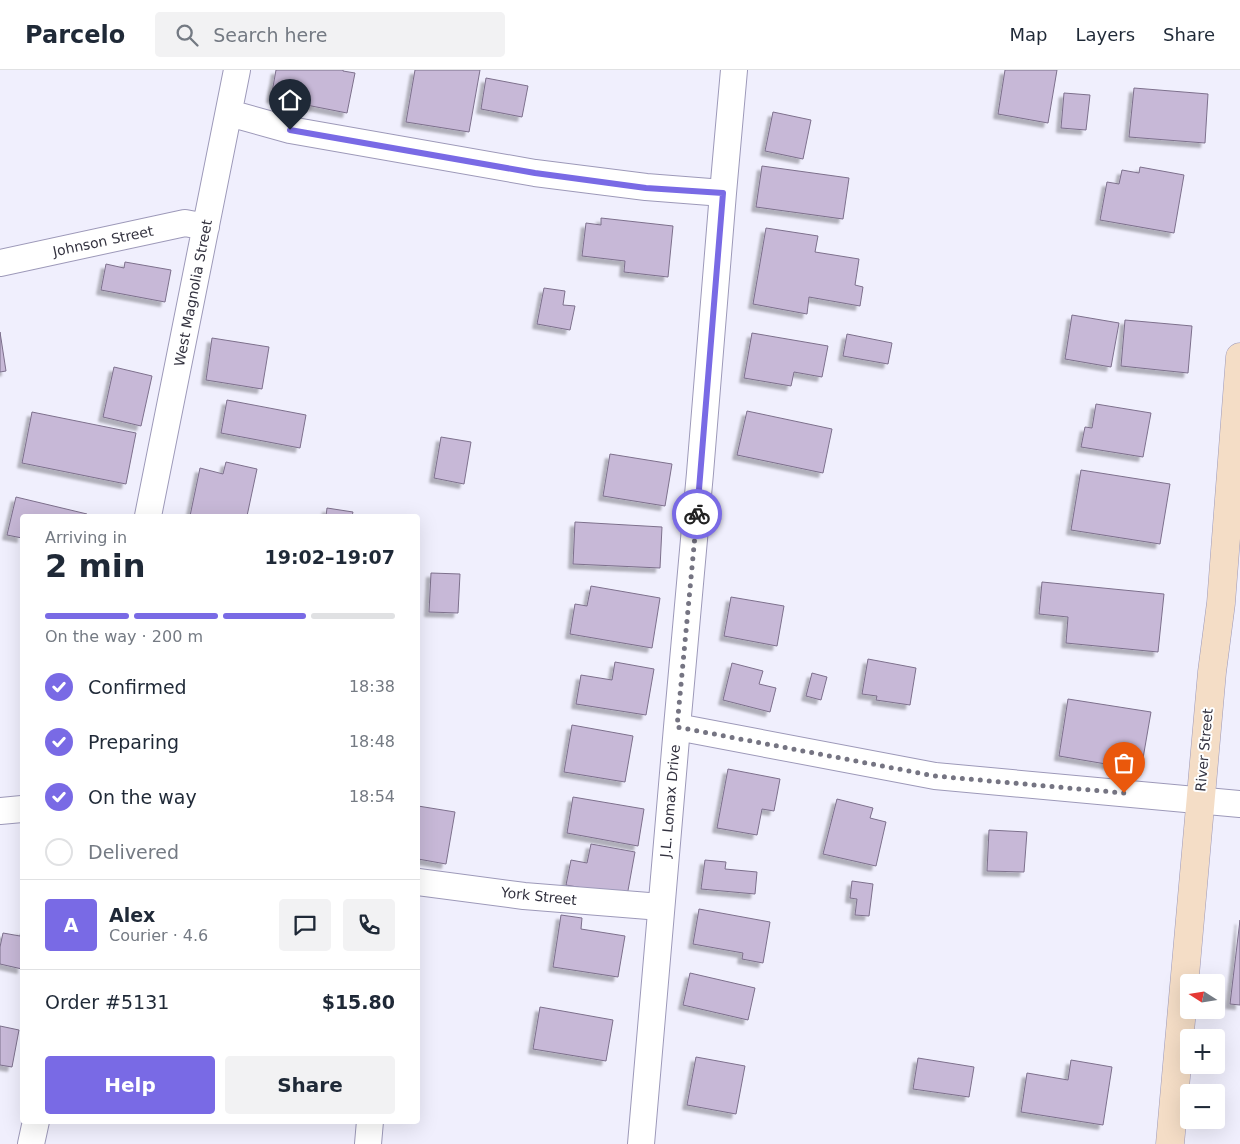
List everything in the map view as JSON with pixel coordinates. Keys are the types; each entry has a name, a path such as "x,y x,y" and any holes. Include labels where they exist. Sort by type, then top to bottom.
{"street":[{"name":"West Magnolia Street","path":"148,514 237,70"},
{"name":"J.L. Lomax Drive","path":"641,1144 734,70"},
{"path":"229,113 290,130 535,173 646,188 723,193"},
{"name":"Johnson Street","path":"0,263 185,223 206,227"},
{"name":"River Street","path":"1170,1144 1212,672 1221,603 1240,357"},
{"path":"677,727 935,776 1240,804"},
{"path":"0,811 20,809"},
{"name":"York Street","path":"420,882 524,896 661,907"},
{"path":"31,1144 35,1124"},
{"path":"368,1144 370,1124"}],"building":[{"path":"276,70 343,70 355,73 347,113 271,98"},
{"path":"415,70 480,70 469,132 406,122"},
{"path":"1005,70 1057,70 1048,123 998,114"},
{"path":"486,78 528,86 522,117 481,109"},
{"path":"1134,88 1208,94 1205,143 1129,137"},
{"path":"1064,93 1090,95 1086,130 1061,128"},
{"path":"773,112 811,120 803,159 765,151"},
{"path":"762,166 849,178 843,219 756,207"},
{"path":"1140,167 1184,175 1174,233 1100,220 1107,182 1119,184 1122,170 1139,173"},
{"path":"601,218 673,226 668,277 624,272 625,261 582,256 586,223 601,225"},
{"path":"766,228 818,236 815,252 859,259 855,285 863,287 860,306 809,297 807,314 753,304"},
{"path":"125,262 171,270 165,302 101,290 106,264 124,268"},
{"path":"544,288 565,291 563,305 575,306 570,330 537,324"},
{"path":"1072,315 1119,323 1111,367 1065,359"},
{"path":"1125,320 1192,326 1188,373 1121,366"},
{"path":"0,332 6,371 0,372"},
{"path":"752,333 828,346 822,377 794,372 791,386 744,378"},
{"path":"847,334 892,343 888,364 843,356"},
{"path":"212,338 269,347 262,389 206,380"},
{"path":"114,367 152,376 141,426 103,417"},
{"path":"227,400 306,415 300,448 221,433"},
{"path":"1096,404 1151,413 1143,457 1081,447 1085,427 1092,428"},
{"path":"747,411 832,429 823,473 737,455"},
{"path":"32,412 136,433 126,484 22,463"},
{"path":"441,437 471,442 464,484 434,478"},
{"path":"610,454 672,464 665,506 603,496"},
{"path":"226,462 257,469 247,514 190,514 200,468 223,474"},
{"path":"1081,470 1170,484 1160,544 1071,530"},
{"path":"16,497 87,514 20,514 20,538 7,535"},
{"path":"327,508 353,512 352,514 326,514"},
{"path":"575,522 662,527 660,568 573,564"},
{"path":"431,573 460,574 458,613 429,612"},
{"path":"1042,582 1164,594 1158,652 1066,643 1068,617 1039,614"},
{"path":"591,586 660,598 652,648 570,634 575,604 587,606"},
{"path":"731,597 784,606 777,646 724,636"},
{"path":"868,659 916,668 910,705 876,700 877,696 862,694"},
{"path":"615,662 654,669 646,715 576,704 581,675 612,680"},
{"path":"732,663 763,671 759,684 776,688 770,712 723,700"},
{"path":"812,673 827,677 821,700 806,696"},
{"path":"1068,699 1151,712 1141,770 1059,756"},
{"path":"572,725 633,736 625,782 564,772"},
{"path":"728,769 780,779 774,811 762,809 757,835 717,828"},
{"path":"573,797 644,809 638,846 567,833"},
{"path":"837,799 873,808 870,818 886,822 876,866 823,854"},
{"path":"420,806 455,812 446,864 420,859"},
{"path":"989,830 1027,832 1024,872 987,871"},
{"path":"591,844 635,852 627,896 566,885 571,860 587,863"},
{"path":"705,860 726,862 725,869 757,872 755,894 701,889"},
{"path":"852,881 873,884 869,916 855,915 857,899 850,898"},
{"path":"699,909 770,922 763,963 742,959 743,953 693,944"},
{"path":"561,915 582,918 581,929 625,936 618,977 553,967"},
{"path":"1240,920 1240,1005 1230,1004"},
{"path":"3,933 20,936 20,969 0,964 0,947"},
{"path":"690,973 755,988 748,1020 683,1005"},
{"path":"540,1007 613,1020 606,1061 533,1049"},
{"path":"0,1026 19,1030 12,1067 0,1065"},
{"path":"696,1057 745,1066 736,1114 687,1105"},
{"path":"918,1058 974,1067 969,1097 913,1089"},
{"path":"1071,1060 1112,1067 1103,1125 1021,1112 1027,1073 1068,1080"}],"way so far":[{"path":"697,514 677,727 935,776 1124,793"}],"route":[{"path":"290,130 535,173 646,188 723,193 697,514"}]}
